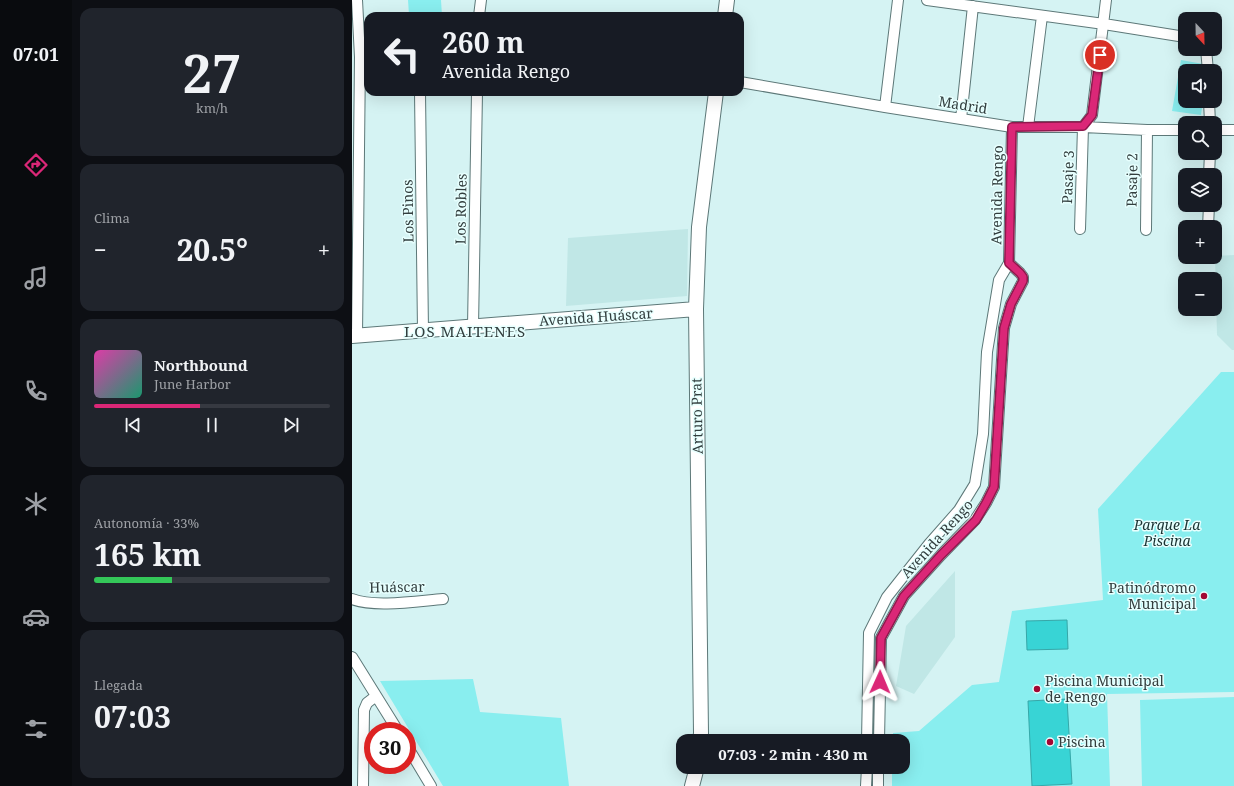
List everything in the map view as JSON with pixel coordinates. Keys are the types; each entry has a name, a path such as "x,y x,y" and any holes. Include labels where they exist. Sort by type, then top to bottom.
{"main road":[{"path":"726,12 727,0"},
{"name":"Arturo Prat","path":"700,734 696,309 699,227 715,96"},
{"name":"Avenida Huáscar","path":"355,336 696,309"},
{"path":"692,786 695,774"}],"street":[{"path":"355,336 357,0"},
{"path":"480,12 481,0"},
{"path":"886,107 898,0"},
{"path":"927,0 1104,24 1178,36"},
{"path":"1083,126 1092,115 1106,0"},
{"path":"961,119 973,6"},
{"path":"1028,127 1042,16"},
{"name":"Madrid","path":"744,83 1012,127 1083,126 1147,130 1178,130"},
{"name":"Los Pinos","path":"420,96 423,331"},
{"name":"Los Robles","path":"473,327 477,96"},
{"name":"Pasaje 3","path":"1080,229 1083,126"},
{"name":"Avenida Rengo","path":"867,734 869,633 887,597 929,544 959,510 975,484 983,434 987,352 999,280 1009,263 1012,127"},
{"name":"Pasaje 2","path":"1146,230 1147,130"},
{"path":"1222,130 1234,130"},
{"name":"Avenida Rengo","path":"879,734 881,638 904,596 941,555 976,520 994,487 1004,328 1011,304 1023,281 1023,277 1020,273 1009,263"},
{"name":"Huáscar","path":"352,599 358,601 390,604 443,599"},
{"path":"352,657 392,722"},
{"path":"363,786 364,710 367,703 376,696"},
{"path":"416,761 431,786"},
{"path":"866,786 867,774"},
{"path":"878,774 878,786"}],"shaded area":[{"path":"688,229 687,296 566,306 568,238"},
{"path":"1234,255 1234,350 1232,350 1217,335 1217,316 1222,316 1222,272 1215,272 1215,264 1222,264 1222,256"},
{"path":"955,571 955,637 914,694 896,686 906,626"},
{"path":"1067,620 1068,649 1027,650 1026,621"},
{"name":"Piscina","path":"1067,699 1072,784 1032,786 1028,701"}],"green space":[{"path":"408,0 441,0 442,12 409,12"},
{"path":"1181,60 1203,64 1180,64"},
{"path":"1178,77 1178,108 1202,108 1201,115 1172,111"},
{"name":"Parque La Piscina","path":"1221,372 1234,372 1234,692 1107,694 1110,786 892,786 892,774 910,774 910,734 893,733 919,731 972,685 999,682 1012,611 1103,600 1098,509"},
{"path":"473,679 480,712 561,718 569,786 443,786 416,741 416,722 405,722 380,681"},
{"path":"1234,697 1234,786 1142,786 1140,700"}],"place":[{"name":"Patinódromo Municipal","path":"1204,596"},
{"name":"Piscina Municipal de Rengo","path":"1037,689"},
{"name":"Piscina","path":"1050,742"}],"district":[{"name":"LOS MAITENES","path":"465,332"}],"route":[{"path":"880,682 881,638 904,596 941,555 976,520 994,487 1004,328 1011,304 1023,281 1023,277 1020,273 1009,263 1012,127 1083,126 1092,115 1100,55"}]}
